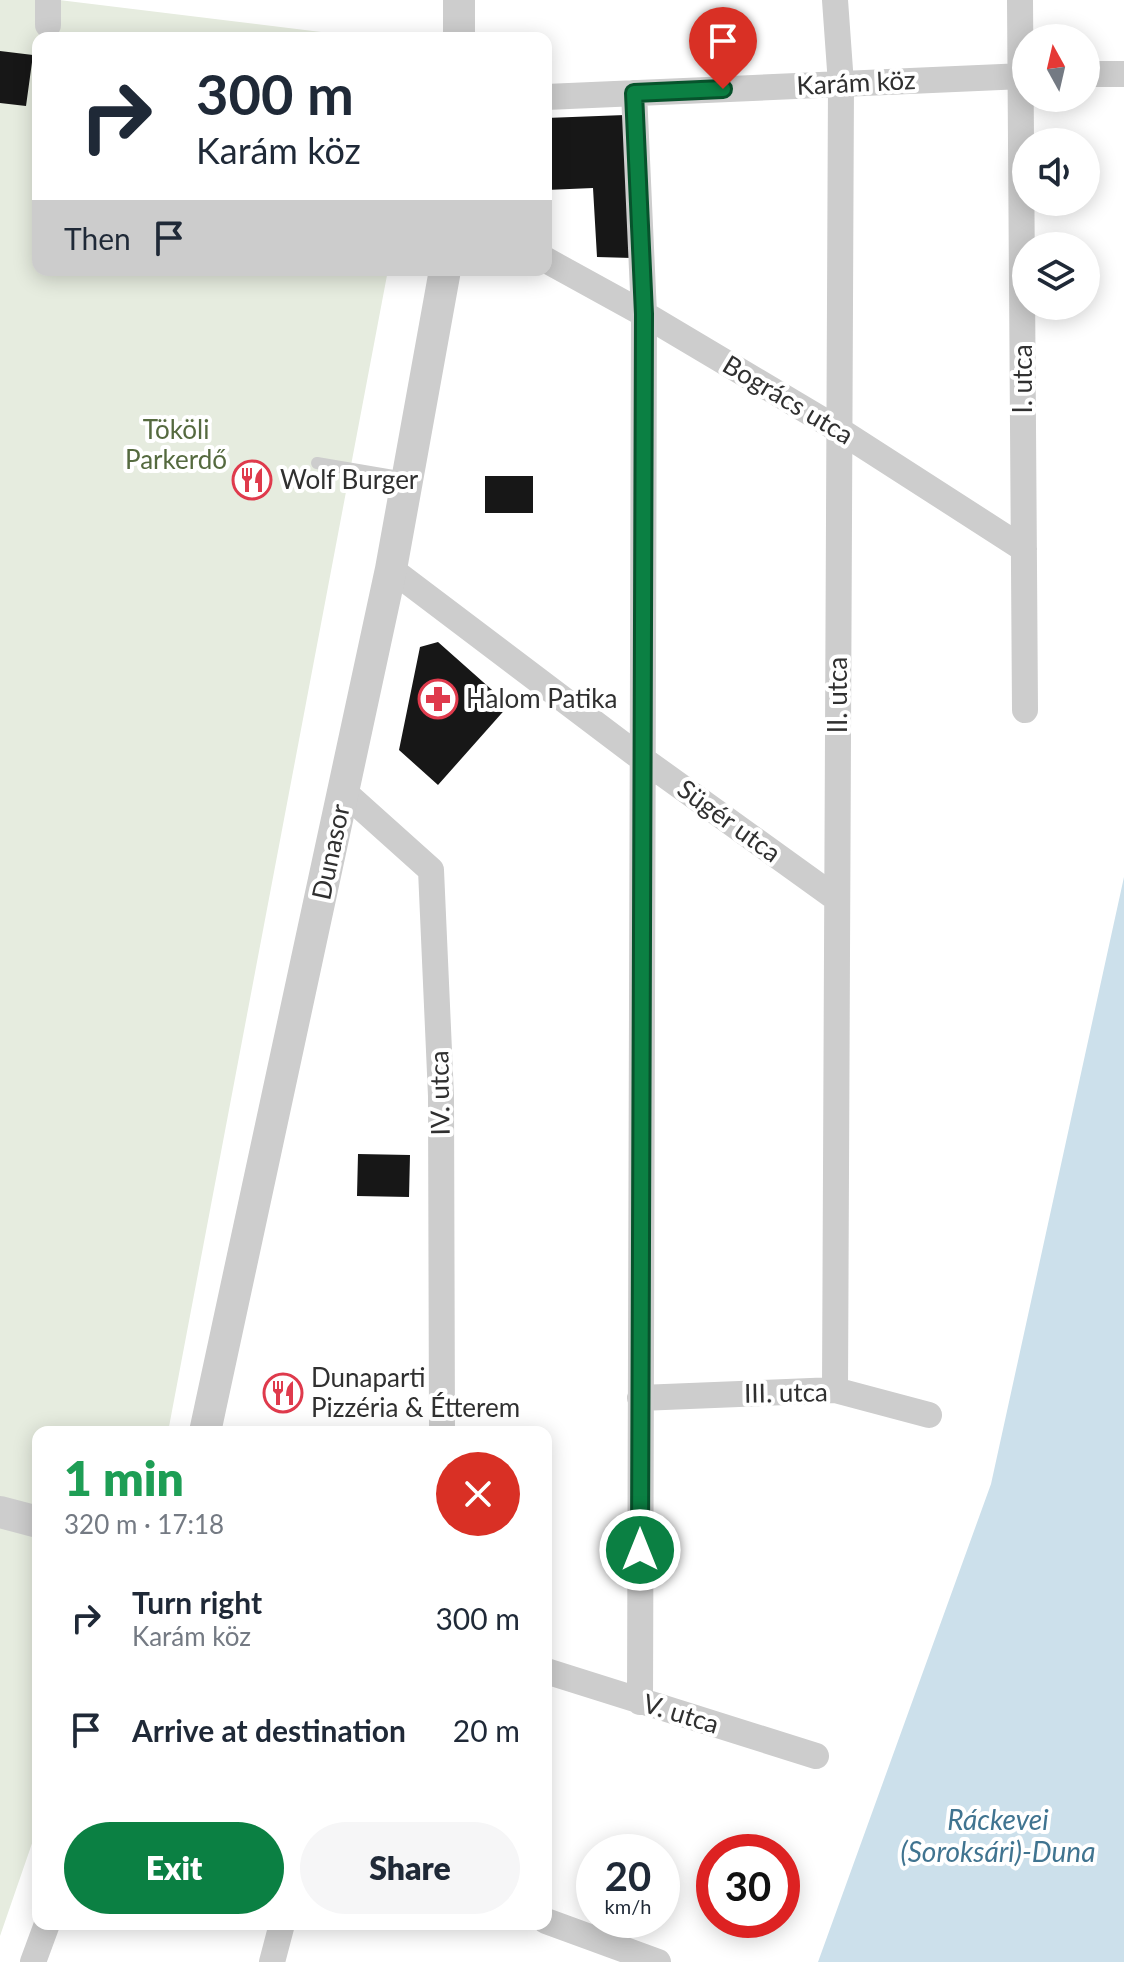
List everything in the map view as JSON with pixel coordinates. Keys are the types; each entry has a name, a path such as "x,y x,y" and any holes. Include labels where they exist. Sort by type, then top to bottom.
{"street":[{"path":"459,0 459,32"},
{"name":"II. utca","path":"835,0 841,84 835,1390"},
{"name":"I. utca","path":"1020,0 1021,24"},
{"path":"1100,74 1124,74"},
{"name":"Karám köz","path":"552,97 1012,77"},
{"path":"634,93 644,314 640,1702"},
{"name":"I. utca","path":"1024,112 1025,710"},
{"name":"Bogrács utca","path":"552,263 839,430 1024,549"},
{"name":"Dunasor","path":"206,1426 391,569 444,276"},
{"name":"Sügér utca","path":"391,569 641,758 837,899"},
{"name":"IV. utca","path":"344,792 431,870 441,1096 442,1426"},
{"name":"III. utca","path":"640,1398 835,1390 929,1415"},
{"path":"0,1512 32,1520"},
{"name":"V. utca","path":"552,1673 816,1756"},
{"path":"552,1923 658,1962"},
{"path":"33,1962 45,1930"},
{"path":"272,1962 280,1930"}],"lane":[{"path":"317,463 408,479"}],"green space":[{"name":"Tököli Parkerdő","path":"0,0 59,0 321,32 32,32 32,276 387,276 169,1426 32,1426 32,1843 0,1936"}],"water":[{"name":"Ráckevei (Soroksári)-Duna","path":"1124,877 1124,1962 818,1962 991,1484"}],"building":[{"path":"0,51 32,55 26,106 0,103"},
{"path":"625,115 632,258 597,257 593,188 552,190 552,118"},
{"path":"485,476 533,476 533,513 485,513"},
{"path":"438,642 509,705 438,785 399,750 420,647"},
{"path":"358,1154 410,1155 409,1197 357,1196"}],"place":[{"name":"Wolf Burger","path":"252,480"},
{"name":"Halom Patika","path":"438,699"},
{"name":"Dunaparti Pizzéria & Étterem","path":"283,1393"}],"route":[{"path":"640,1550 644,314 634,93 723,89"}]}
